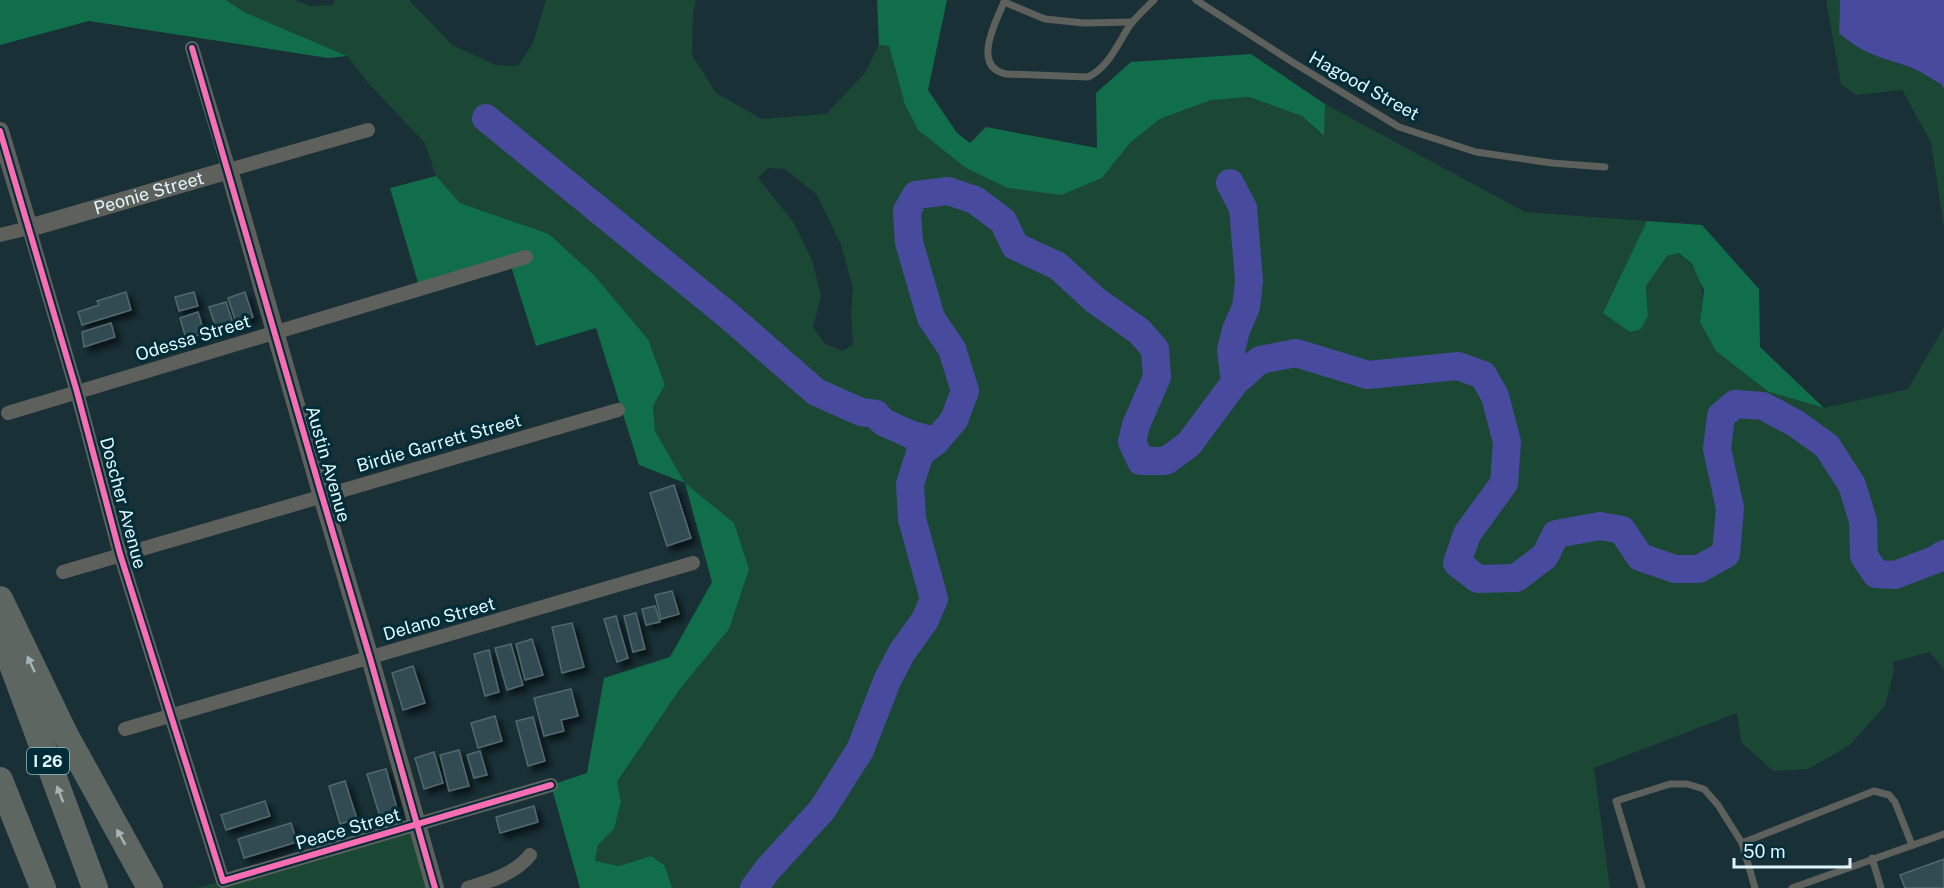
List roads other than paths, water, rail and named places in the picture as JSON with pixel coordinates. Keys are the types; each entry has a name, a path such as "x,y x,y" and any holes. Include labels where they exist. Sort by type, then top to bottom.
{"highway":[{"path":"0,599 65,734 150,888"},
{"name":"I 26","path":"0,634 95,888"},
{"path":"0,780 43,888"},
{"path":"0,796 25,888"}],"street":[{"name":"Austin Avenue","path":"192,48 435,888"},
{"name":"Peonie Street","path":"0,235 369,130"},
{"name":"Doscher Avenue","path":"0,131 77,392 120,554 223,881"},
{"name":"Odessa Street","path":"8,413 526,257"},
{"name":"Birdie Garrett Street","path":"63,572 618,410"},
{"name":"Delano Street","path":"125,729 693,563"},
{"name":"Peace Street","path":"223,881 551,785"},
{"path":"468,888 495,880 522,865 530,855"}],"lane":[{"path":"1132,22 1083,23 1045,19 1004,1 990,39 988,55 995,70 1006,74 1088,77 1097,73 1106,63 1132,22 1154,0"},
{"name":"Hagood Street","path":"1196,0 1399,127 1476,152 1552,163 1605,167"},
{"path":"1642,888 1616,801 1670,784 1687,784 1704,789 1718,805 1742,843 1755,888"},
{"path":"1742,843 1874,791 1890,795 1895,802 1912,845"},
{"path":"1792,888 1944,834"},
{"path":"1872,858 1881,888"}],"waterway":[{"path":"486,118 730,317 816,392 861,412 876,414 883,422 912,435 936,441"},
{"path":"1230,183 1243,208 1249,281 1246,307 1236,330 1231,350 1235,382"},
{"path":"754,888 768,869 822,810 860,750 887,681 902,652 925,620 934,599 912,519 910,484 920,453 936,441 954,420 965,391 952,349 931,318 909,242 907,211 916,195 948,191 975,200 1003,221 1015,246 1058,266 1095,300 1139,331 1155,349 1157,377 1136,425 1132,442 1141,461 1166,461 1189,444 1235,382 1260,360 1296,353 1368,375 1458,366 1483,375 1495,396 1507,442 1504,483 1467,534 1457,563 1478,579 1516,578 1545,556 1556,534 1600,526 1622,530 1640,557 1675,569 1699,569 1726,554 1730,508 1717,449 1721,416 1735,404 1763,406 1795,423 1827,446 1852,485 1863,521 1864,556 1876,574 1895,575 1937,559 1944,554"},
{"path":"764,888 823,796"}]}
